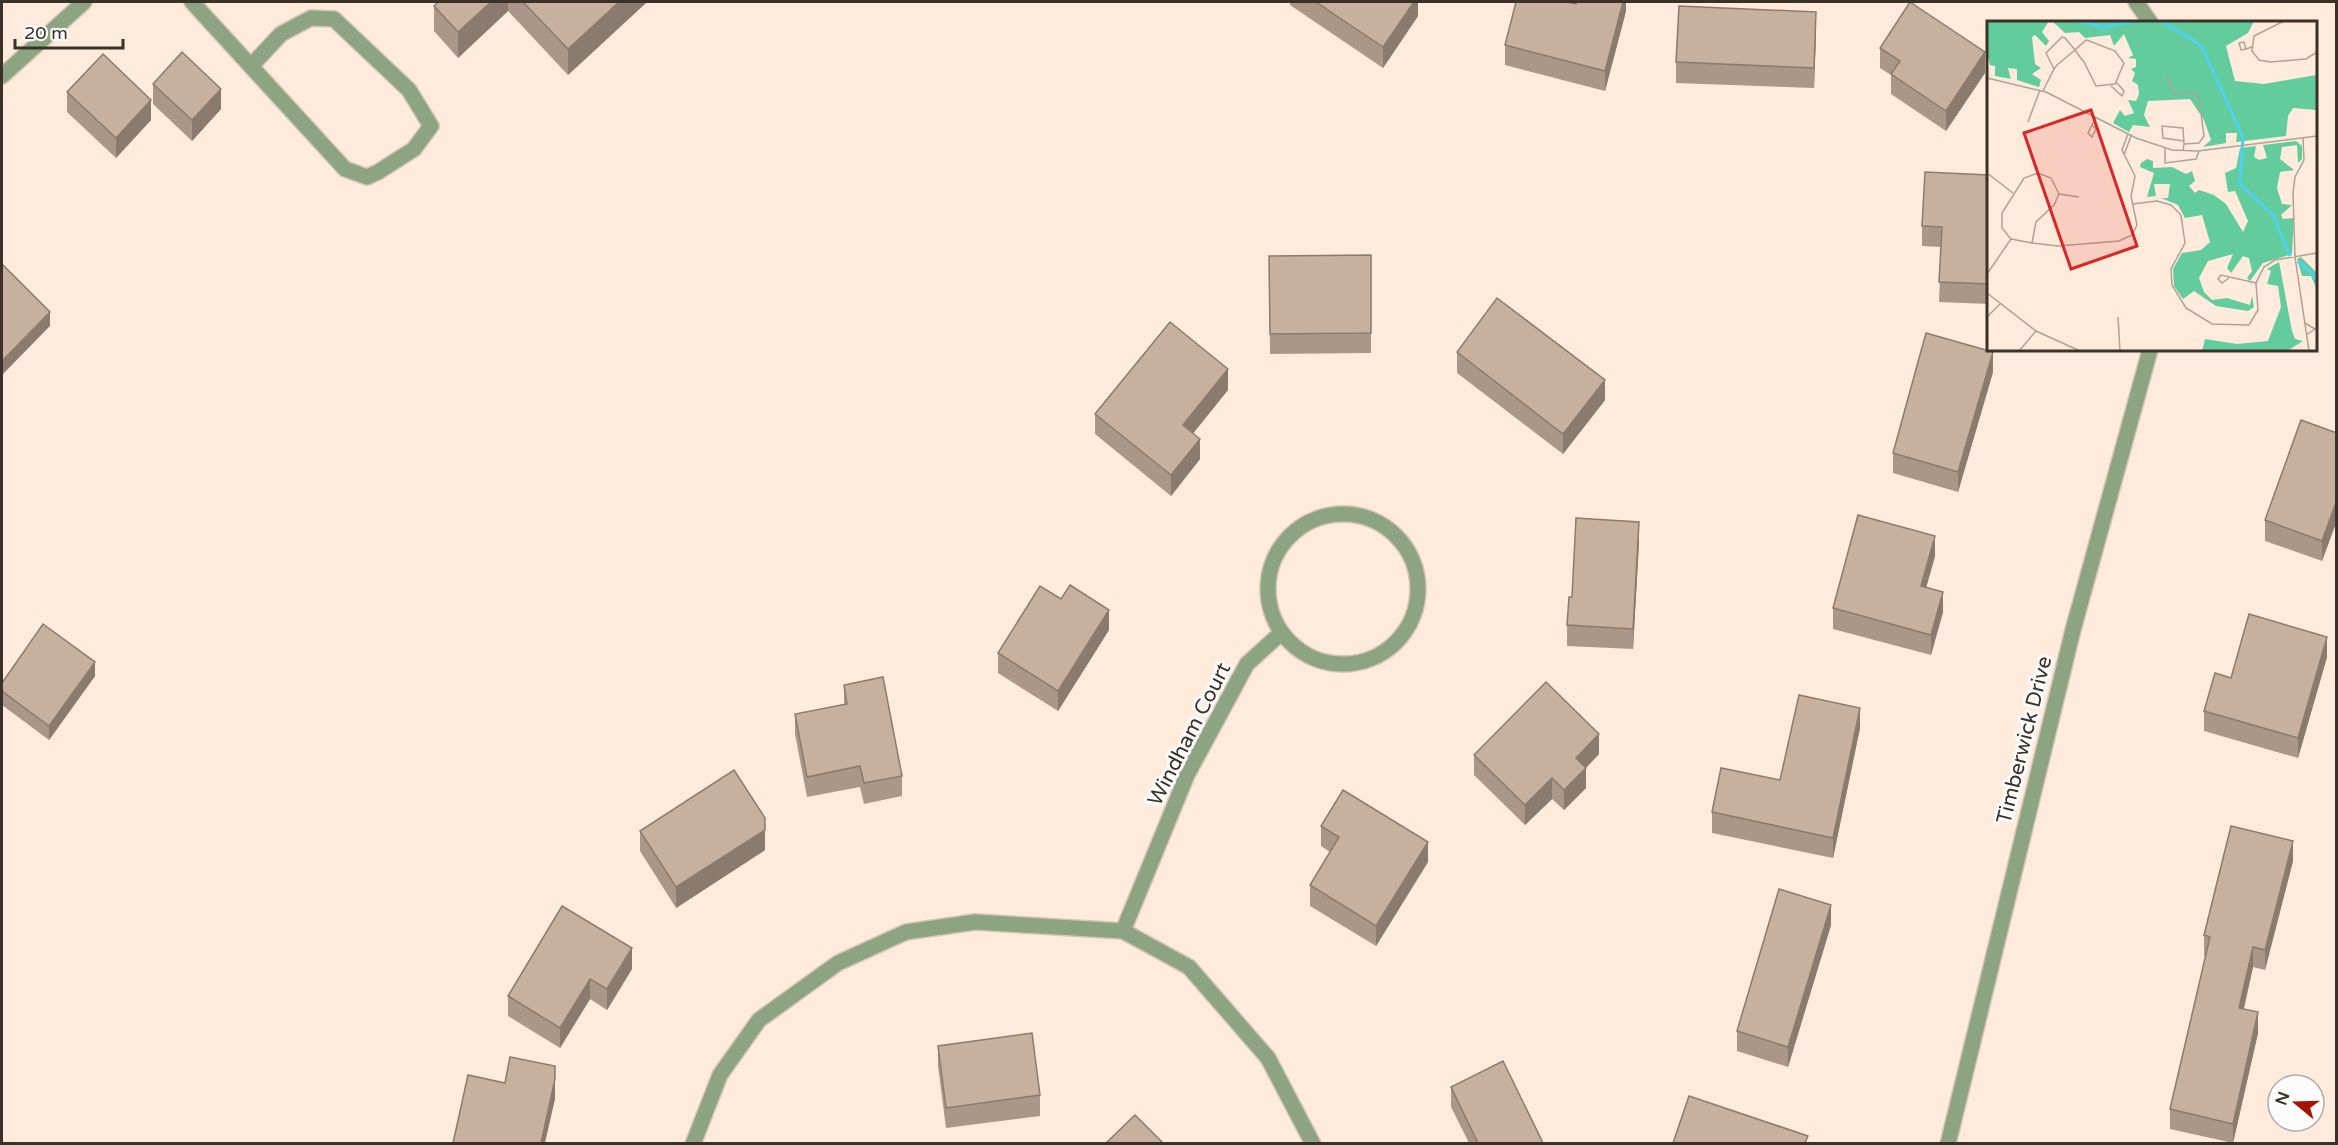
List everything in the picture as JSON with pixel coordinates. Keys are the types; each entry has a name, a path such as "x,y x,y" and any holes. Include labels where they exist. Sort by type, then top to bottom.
{"street":[{"path":"2,76 84,2"},
{"path":"192,2 250,66 345,169 367,177 414,149 431,126 409,90 333,19 311,18 281,34 250,66"},
{"path":"2136,2 2149,21"},
{"name":"Timberwick Drive","path":"1948,1143 2073,630 2150,351"},
{"path":"1348,513 1370,518 1388,528 1404,543 1414,562 1419,584 1418,606 1410,626 1396,644 1378,657 1358,664 1336,665 1315,660 1296,649 1281,633 1272,614 1268,593 1270,572 1277,552 1291,535 1308,522 1328,515 1348,513"},
{"name":"Windham Court","path":"1123,931 1187,775 1247,664 1281,633"},
{"path":"693,1143 720,1075 759,1020 838,963 906,932 975,922 1123,931 1189,967 1268,1058 1313,1143"}],"building":[{"path":"438,2 491,2 458,32 434,6"},
{"path":"523,2 619,2 568,49"},
{"path":"1316,2 1414,2 1383,47"},
{"path":"1516,2 1576,4 1577,2 1623,2 1605,71 1505,45"},
{"path":"1910,2 1985,52 1946,111 1891,74 1900,61 1880,48"},
{"path":"1679,6 1816,12 1814,68 1676,62"},
{"path":"182,52 221,89 192,120 153,84"},
{"path":"103,54 151,100 116,138 67,92"},
{"path":"1925,172 1987,175 1987,284 1939,282 1942,227 1922,226"},
{"path":"1371,255 1371,333 1270,334 1269,256"},
{"path":"2,264 50,312 2,361"},
{"path":"1497,298 1605,380 1563,434 1457,352"},
{"path":"1170,322 1228,369 1183,425 1200,439 1171,475 1095,414"},
{"path":"1926,333 1993,352 1958,472 1893,453"},
{"path":"2301,420 2337,433 2337,500 2322,541 2265,520"},
{"path":"1858,515 1935,536 1921,586 1943,592 1931,635 1833,608"},
{"path":"1576,518 1639,522 1633,629 1567,625 1569,597 1572,597"},
{"path":"1070,585 1109,610 1058,691 998,653 1040,586 1061,599"},
{"path":"2249,614 2327,637 2298,738 2204,711 2215,673 2231,678"},
{"path":"43,624 95,662 49,726 2,691 2,683"},
{"path":"883,677 902,776 864,783 860,766 807,777 795,714 847,704 844,685"},
{"path":"1546,682 1599,734 1576,758 1586,768 1564,790 1552,778 1525,805 1474,755"},
{"path":"1799,695 1860,708 1833,838 1712,812 1721,768 1780,780"},
{"path":"734,770 765,818 765,830 676,887 640,831"},
{"path":"1343,790 1428,842 1376,926 1310,885 1339,837 1321,826"},
{"path":"2231,826 2293,841 2265,950 2253,947 2239,1008 2258,1012 2233,1124 2170,1109 2210,937 2204,935"},
{"path":"1779,889 1831,905 1788,1047 1737,1031"},
{"path":"562,906 632,948 607,989 590,979 560,1028 508,996"},
{"path":"1032,1033 1040,1095 946,1108 938,1046"},
{"path":"510,1057 555,1066 555,1079 541,1143 453,1143 468,1075 505,1083"},
{"path":"1503,1061 1543,1143 1478,1143 1451,1087"},
{"path":"1689,1096 1808,1136 1805,1143 1673,1143"},
{"path":"1135,1115 1163,1143 1106,1143"}]}
